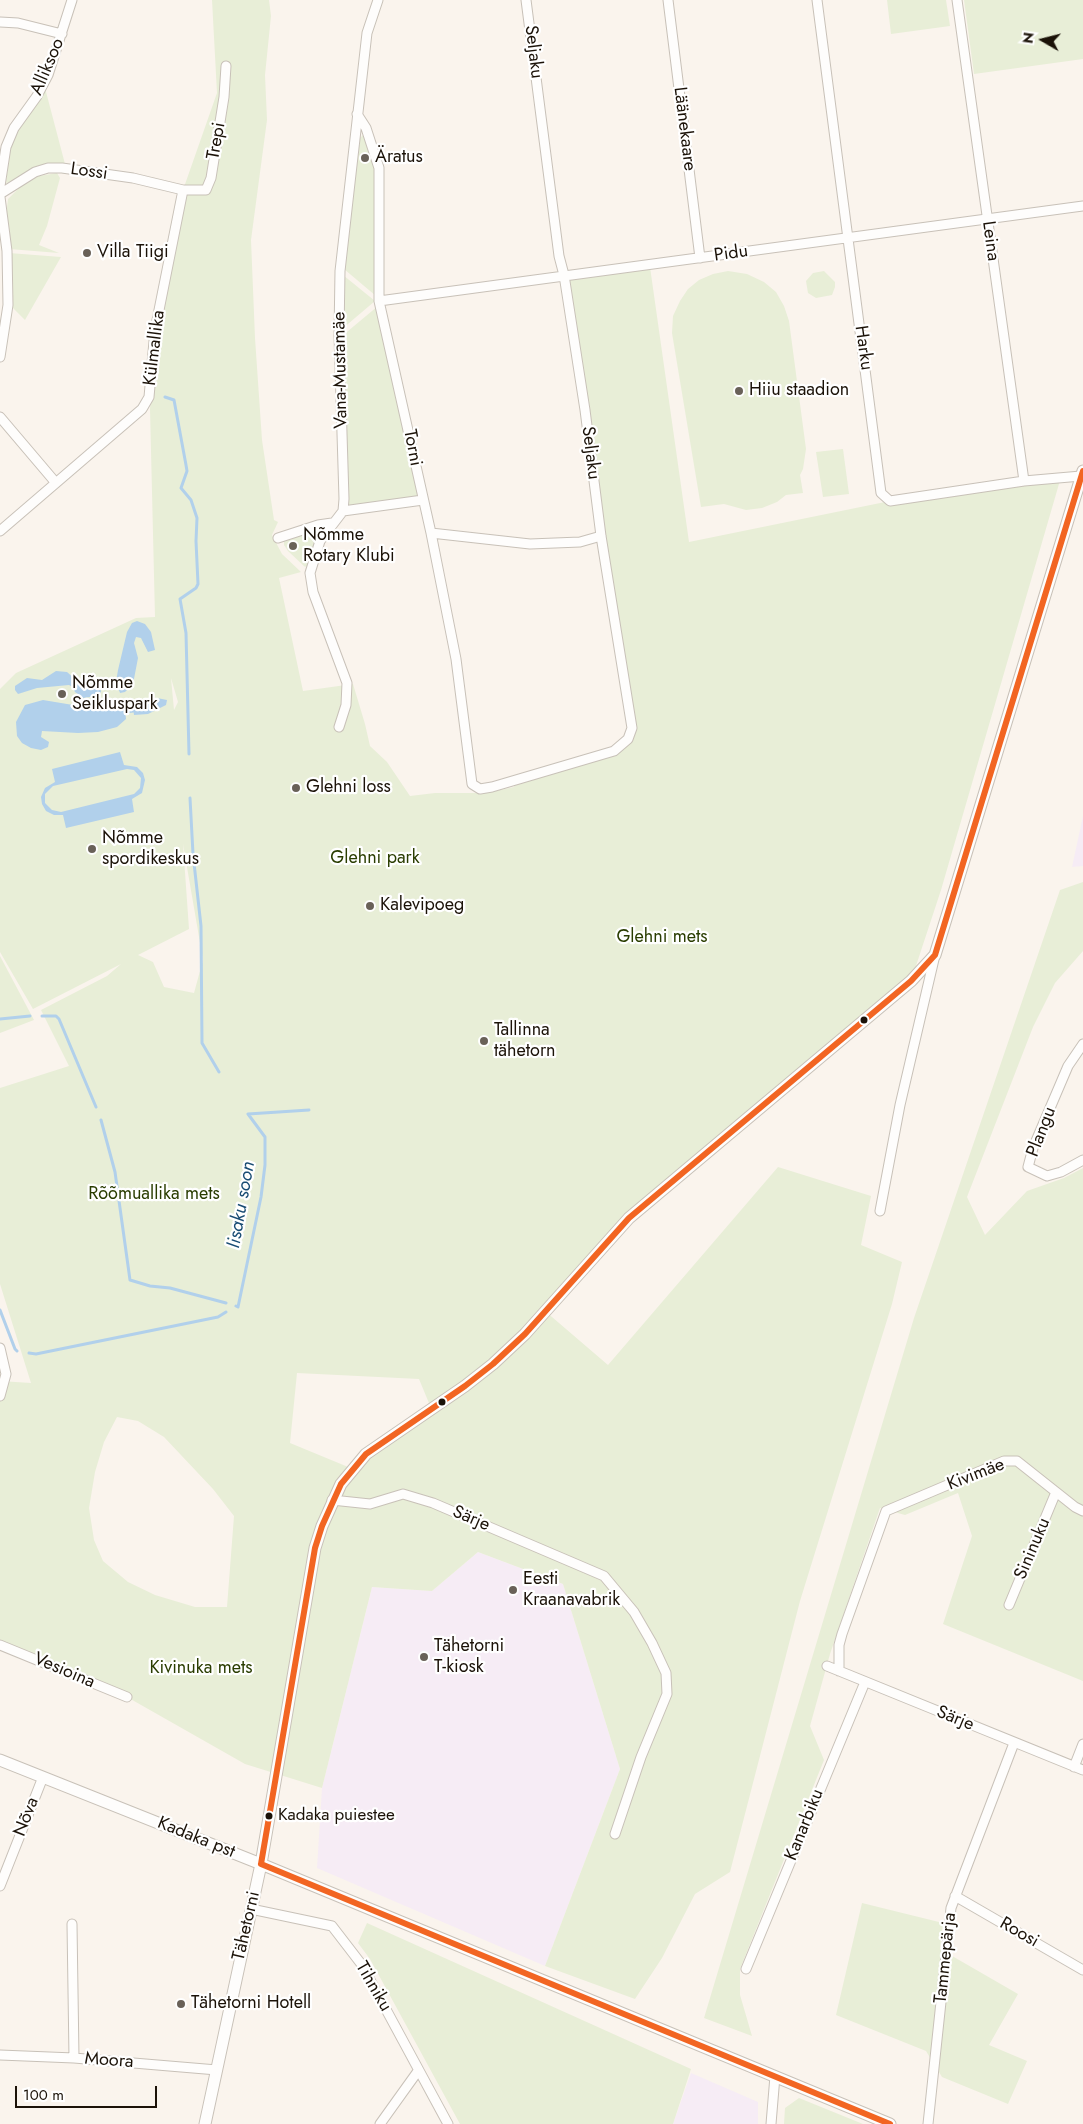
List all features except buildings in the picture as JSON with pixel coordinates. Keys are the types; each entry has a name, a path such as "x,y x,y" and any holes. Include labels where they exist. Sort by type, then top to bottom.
{"street":[{"name":"Alliksoo","path":"0,186 6,147 14,128 37,96 48,75 72,0"},
{"name":"Vana-Mustamäe","path":"343,511 339,335 340,271 368,33 378,0"},
{"name":"Seljaku","path":"472,784 480,788 515,782 614,751 628,739 632,728 601,536 585,410 558,247 526,0"},
{"name":"Läänekaare","path":"668,0 700,258"},
{"name":"Harku","path":"817,0 881,493 890,500 1082,473"},
{"name":"Leina","path":"957,0 1024,481"},
{"path":"0,22 18,23 62,34"},
{"name":"Trepi","path":"183,190 206,190 209,184 224,97 226,66"},
{"name":"Torni","path":"357,114 366,128 378,168 379,300 431,533 456,659 472,784"},
{"name":"Lossi","path":"0,196 35,172 48,168 62,168 134,178 183,190"},
{"name":"Külmallika","path":"0,531 142,409 149,397 155,330 183,190"},
{"path":"0,196 7,251 8,306 0,356"},
{"name":"Pidu","path":"379,300 1083,206"},
{"path":"0,417 56,483"},
{"path":"880,1211 900,1105 935,954 1082,473"},
{"path":"339,727 346,705 347,683 314,592 310,573 320,541 343,511 423,500"},
{"path":"278,538 318,525 332,523"},
{"path":"431,533 530,544 580,542 601,536"},
{"name":"Tähetorni","path":"205,2124 261,1864 308,1582 317,1541 332,1500 341,1484 366,1454 466,1386 493,1364 525,1334 629,1218 911,981 935,954"},
{"name":"Plangu","path":"1083,1044 1068,1066 1033,1148 1028,1167 1047,1176 1061,1172 1083,1160"},
{"path":"0,1348 6,1374 0,1396"},
{"name":"Kivimäe","path":"839,1670 839,1645 842,1634 886,1511 1004,1461 1017,1461 1083,1511"},
{"name":"Sininuku","path":"1009,1606 1056,1492"},
{"name":"Särje","path":"332,1500 370,1504 404,1494 433,1503 604,1576 634,1612 652,1643 666,1673 667,1694 641,1756 615,1834"},
{"name":"Vesioina","path":"0,1644 127,1697"},
{"name":"Särje","path":"827,1666 1083,1770"},
{"name":"Kanarbiku","path":"746,1969 847,1723 866,1682"},
{"name":"Tammepärja","path":"928,2124 951,1908 1014,1743"},
{"path":"1074,1767 1083,1744"},
{"name":"Kadaka pst","path":"0,1760 261,1864 890,2124"},
{"name":"Nõva","path":"0,1886 43,1777"},
{"name":"Roosi","path":"955,1896 1083,1970"},
{"name":"Tihniku","path":"251,1909 332,1926 362,1965 448,2124"},
{"path":"72,1924 74,2058"},
{"name":"Moora","path":"0,2055 74,2058 217,2070"},
{"path":"380,2124 418,2071"},
{"path":"771,2124 775,2076"}],"shaded area":[{"path":"1083,816 1083,866 1072,867"},
{"path":"478,1552 563,1584 620,1769 545,1966 317,1868 322,1788 372,1587 432,1591"},
{"path":"691,2073 758,2102 758,2124 673,2124"}],"green space":[{"name":"Glehni mets","path":"212,0 269,0 271,16 265,75 267,120 251,240 262,440 274,520 278,522 272,535 282,554 301,572 279,578 303,691 353,684 370,746 387,762 410,796 435,793 487,793 514,787 515,782 614,751 632,727 564,275 650,267 689,542 890,501 1061,477 941,890 911,981 629,1218 545,1311 608,1365 778,1167 871,1196 861,1245 902,1262 892,1304 800,1601 730,1872 695,1894 662,1958 635,1999 545,1966 620,1769 563,1584 478,1552 432,1591 372,1587 322,1788 245,1764 127,1697 0,1645 0,1381 31,1383 0,1284 0,1088 69,1066 41,1010 107,976 121,964 33,1009 0,952 0,689 16,673 136,618 155,617 150,409 155,330 183,190 217,93","holes":["171,678 178,702 174,710","183,844 203,960 194,993 164,987 153,962 138,955 189,929","297,1373 419,1379 431,1408 353,1469 290,1443","117,1417 138,1421 164,1437 213,1489 234,1516 227,1607 195,1607 155,1595 128,1582 103,1561 94,1540 89,1508 95,1472 104,1442"]},
{"path":"887,0 946,0 950,26 891,34"},
{"path":"964,0 1083,0 1083,59 974,74"},
{"path":"45,88 65,164 6,183 10,148 21,121 36,105"},
{"path":"363,135 375,170 376,296 344,269 360,138"},
{"path":"57,173 60,178 47,226 39,245 59,253 9,249 6,215 8,199 20,187 39,176"},
{"path":"9,253 61,257 25,320 10,305"},
{"name":"Hiiu staadion","path":"728,271 747,274 764,282 776,292 784,306 789,321 806,449 803,469 800,475 803,493 786,495 777,502 762,508 746,510 724,504 701,507 672,333 673,316 688,289 699,280 713,274"},
{"path":"824,271 835,282 835,287 832,295 816,298 808,293 806,281 813,273"},
{"path":"343,275 375,301 342,329"},
{"path":"378,306 419,497 349,506 347,503 342,336"},
{"path":"843,449 849,494 823,497 816,452"},
{"path":"320,528 321,533 311,554 309,564 305,567 288,551 284,545 284,540"},
{"path":"1083,882 1083,951 1055,983 1033,1027 967,1197 985,1235 1027,1191 1064,1178 1083,1168 1083,1681 943,1624 972,1536 958,1493 905,1515 880,1508 830,1654 810,1726 824,1760 740,1969 740,1995 752,2036 704,2018 914,1318 1060,890"},
{"path":"0,956 34,1020 0,1033"},
{"path":"862,1903 943,1923 940,1949 1018,1994 989,2045 1027,2061 1008,2104 942,2077 926,2051 836,2015"},
{"path":"367,1923 691,2069 673,2124 460,2124 370,1959 358,1943"},
{"path":"799,2098 863,2124 784,2124 785,2108"}],"water":[{"path":"137,621 145,624 151,632 155,650 148,652 141,638 136,637 134,643 138,658 133,684 125,692 120,693 116,682 118,670 127,632 132,623"},
{"path":"56,671 67,672 76,680 89,681 90,687 100,687 101,692 96,696 83,698 69,685 37,688 18,694 15,690 15,686 27,678 42,680"},
{"path":"157,698 167,700 166,705 148,714 134,715 133,708 138,703"},
{"path":"43,700 97,709 123,706 126,719 117,727 98,732 42,731 41,737 49,742 48,747 41,750 31,748 22,743 17,736 16,722 25,705"},
{"path":"120,752 124,765 137,767 143,773 145,780 142,793 132,799 134,812 66,828 63,815 54,815 46,811 42,804 41,797 45,788 55,782 52,769","holes":["127,769 134,770 141,778 140,788 134,794 61,812 52,810 45,803 45,794 53,786"]}],"waterway":[{"path":"165,397 174,400 187,471 181,488 191,500 197,518 198,584 196,588 180,599 186,633 189,754"},
{"path":"126,712 133,711"},
{"path":"190,798 193,854 201,926 202,1043 219,1072"},
{"name":"Iisaku soon","path":"0,1019 30,1016"},
{"name":"Iisaku soon","path":"42,1016 56,1016 59,1019 96,1107"},
{"name":"Iisaku soon","path":"236,1306 238,1307 261,1197 265,1165 265,1137 248,1114 309,1110"},
{"name":"Iisaku soon","path":"101,1120 115,1172 130,1280 150,1286 170,1288 226,1303"},
{"path":"0,1310 17,1351"},
{"path":"29,1353 36,1354 218,1317 226,1312"}],"transit line":[{"path":"261,1864 315,1548 322,1526 341,1484 366,1454 465,1386 493,1364 525,1334 629,1218 911,981 935,955 1083,471"},
{"path":"261,1864 890,2124"}],"place":[{"name":"Äratus","path":"365,158"},
{"name":"Villa Tiigi","path":"87,253"},
{"name":"Hiiu staadion","path":"739,391"},
{"name":"Nõmme Rotary Klubi","path":"293,546"},
{"name":"Nõmme Seikluspark","path":"62,694"},
{"name":"Glehni loss","path":"296,788"},
{"name":"Nõmme spordikeskus","path":"92,849"},
{"name":"Kalevipoeg","path":"370,906"},
{"name":"Tallinna tähetorn","path":"484,1041"},
{"name":"Eesti Kraanavabrik","path":"513,1590"},
{"name":"Tähetorni T-kiosk","path":"424,1657"},
{"name":"Kadaka puiestee","path":"269,1816"},
{"name":"Tähetorni Hotell","path":"181,2004"}],"park label":[{"name":"Glehni park","path":"375,859"},
{"name":"Rõõmuallika mets","path":"154,1195"},
{"name":"Kivinuka mets","path":"201,1669"}]}
